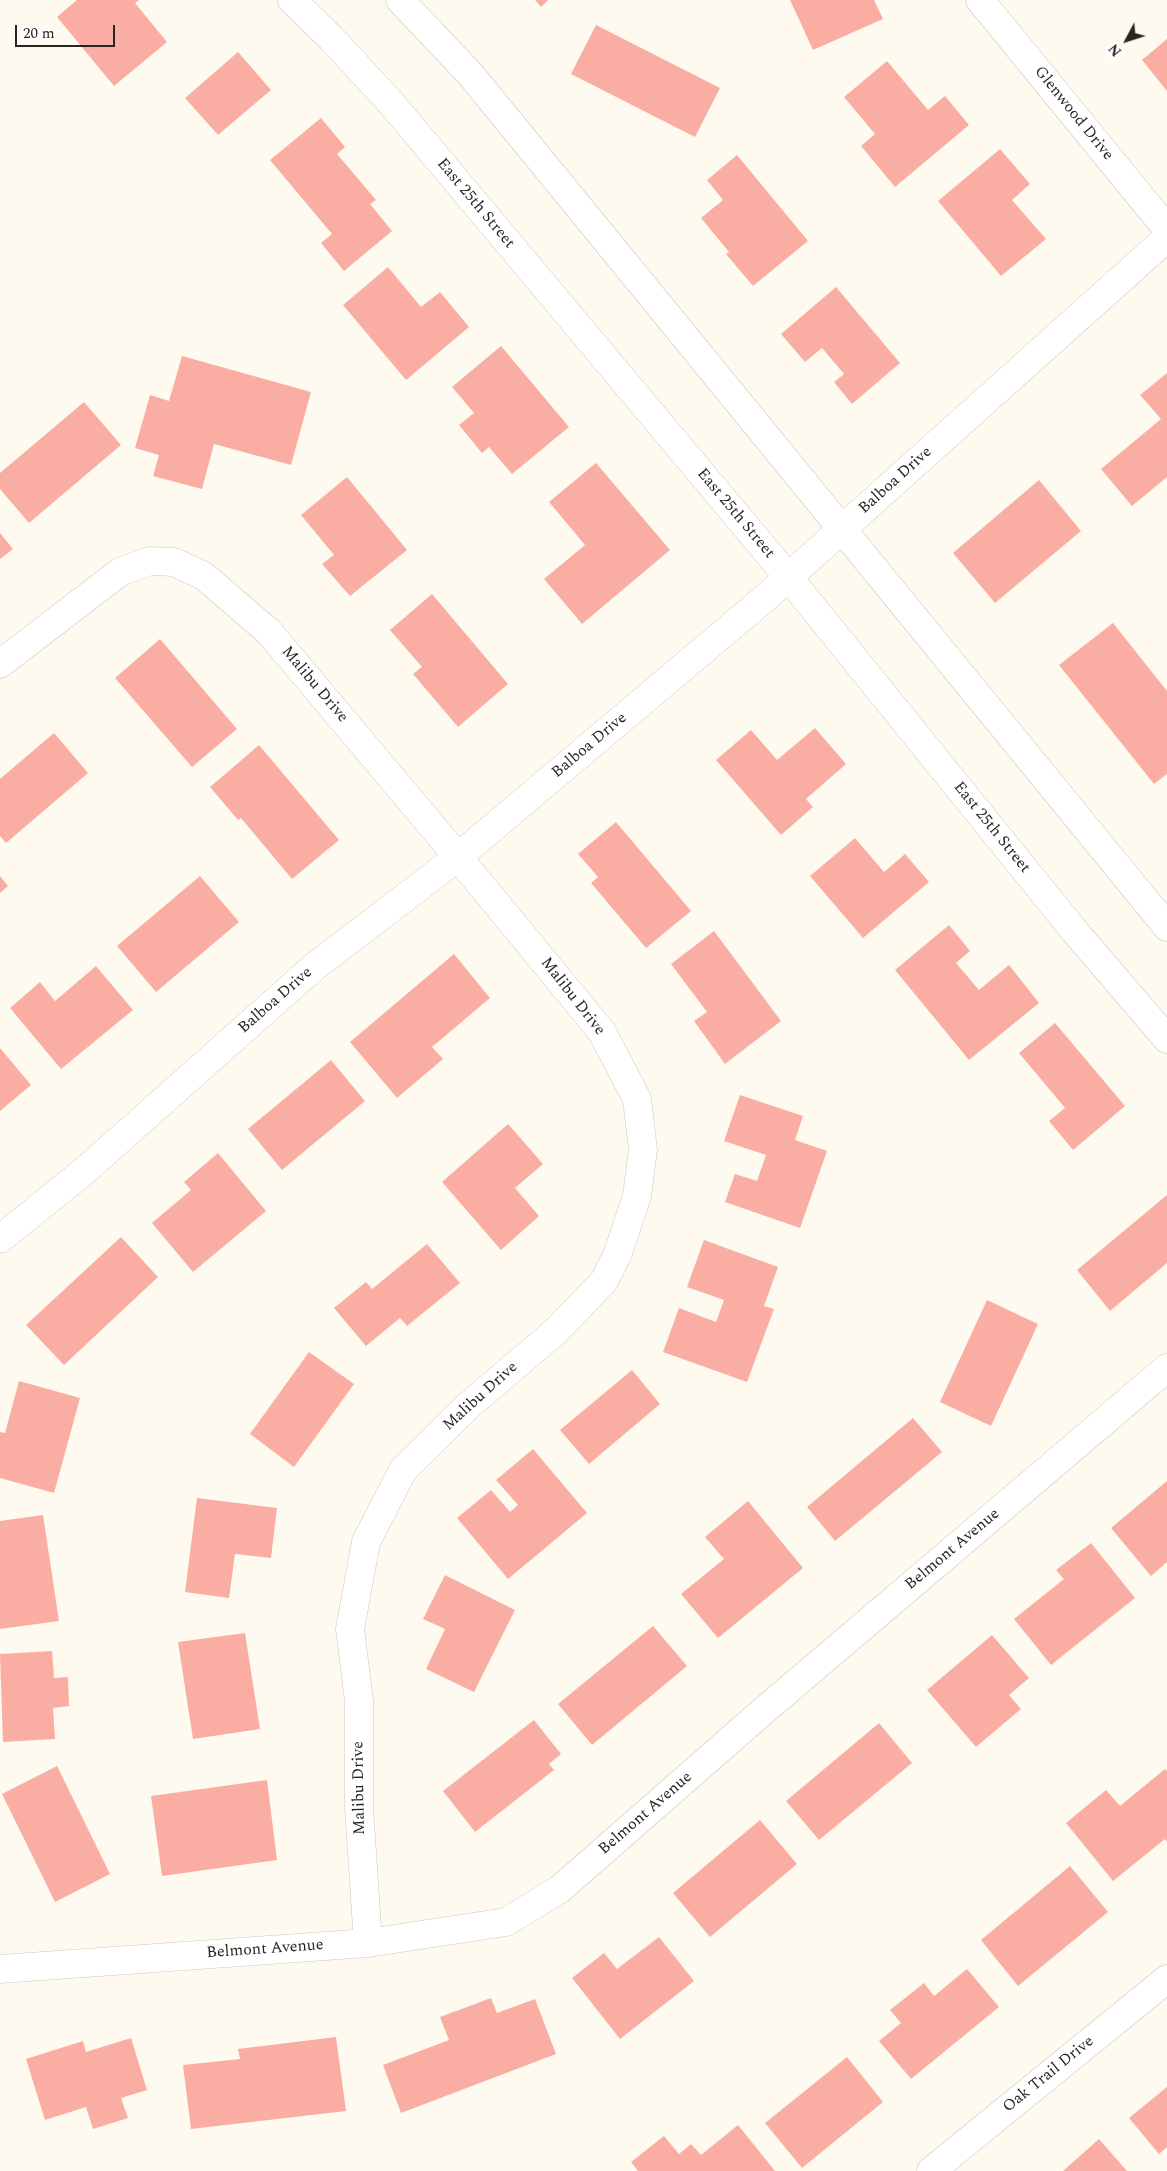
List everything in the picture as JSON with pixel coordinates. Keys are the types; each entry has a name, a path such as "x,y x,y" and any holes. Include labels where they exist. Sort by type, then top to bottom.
{"street":[{"name":"East 25th Street","path":"292,0 332,39 392,104 788,578 1072,928 1167,1039"},
{"path":"400,0 471,74 1167,927"},
{"name":"Glenwood Drive","path":"980,0 1167,229"},
{"name":"Balboa Drive","path":"0,1238 82,1173 314,967 458,857 788,578 1167,238"},
{"name":"Malibu Drive","path":"0,664 120,572 150,561 174,562 204,576 269,632 458,857 602,1032 637,1099 643,1150 637,1196 618,1253 604,1281 556,1331 468,1406 403,1470 366,1542 350,1629 359,1701 359,1807 368,1943"},
{"name":"Belmont Avenue","path":"0,1969 368,1943 506,1922 560,1889 761,1713 1167,1368"},
{"name":"Oak Trail Drive","path":"931,2171 1167,1979"}],"building":[{"path":"77,0 139,0 135,3 167,42 114,86 57,17"},
{"path":"535,0 548,0 541,7"},
{"path":"790,0 874,0 883,19 813,50"},
{"path":"596,25 720,88 695,137 571,74"},
{"path":"1167,39 1167,91 1142,60"},
{"path":"238,52 271,90 218,135 185,98"},
{"path":"887,61 928,110 945,96 969,125 895,187 861,146 875,134 844,97"},
{"path":"321,118 345,147 337,154 376,200 370,204 392,231 344,271 321,243 332,234 270,160"},
{"path":"1000,149 1030,184 1012,200 1046,239 1001,276 938,201"},
{"path":"737,155 808,241 753,286 726,254 729,252 701,218 723,200 707,180"},
{"path":"388,267 421,307 440,292 469,327 406,380 343,305"},
{"path":"836,287 900,363 852,404 834,382 844,374 822,348 805,362 781,334"},
{"path":"501,346 569,427 512,474 489,447 482,453 459,425 474,413 452,387"},
{"path":"182,356 311,392 291,465 214,444 202,489 153,476 159,455 135,448 150,395 169,401"},
{"path":"1167,373 1167,477 1132,506 1101,469 1161,419 1140,395"},
{"path":"84,402 121,445 29,523 0,489 0,473"},
{"path":"596,463 670,550 582,624 544,579 585,545 549,502"},
{"path":"347,477 407,550 350,596 322,564 334,555 301,515"},
{"path":"1039,480 1081,531 995,603 953,553"},
{"path":"0,533 13,549 0,559"},
{"path":"432,594 508,684 458,727 413,674 422,667 390,630"},
{"path":"1113,623 1167,691 1167,774 1154,784 1059,665"},
{"path":"160,639 237,729 192,767 115,678"},
{"path":"815,728 846,764 806,799 813,807 781,835 716,760 751,730 777,760"},
{"path":"54,733 88,773 6,843 0,836 0,779"},
{"path":"259,745 339,840 292,879 241,818 238,820 210,787"},
{"path":"616,822 691,911 646,948 591,883 598,877 578,854"},
{"path":"855,838 884,872 905,854 929,882 863,938 810,876"},
{"path":"0,876 8,886 0,893"},
{"path":"200,876 239,922 156,992 117,946"},
{"path":"949,925 970,951 956,963 979,990 1009,965 1039,1003 969,1060 895,970"},
{"path":"714,931 781,1021 725,1064 694,1021 707,1012 671,964"},
{"path":"454,954 490,998 432,1047 443,1059 397,1098 350,1042"},
{"path":"96,966 133,1010 61,1069 10,1008 40,982 55,1001"},
{"path":"1055,1023 1125,1106 1073,1150 1049,1121 1065,1108 1019,1053"},
{"path":"0,1048 31,1085 0,1111"},
{"path":"331,1060 365,1101 282,1170 248,1129"},
{"path":"740,1095 803,1116 795,1140 827,1151 800,1228 725,1202 735,1174 757,1181 766,1155 724,1141"},
{"path":"508,1124 543,1164 515,1188 539,1216 501,1250 442,1182"},
{"path":"218,1153 266,1211 193,1272 152,1223 191,1190 184,1182"},
{"path":"1167,1195 1167,1263 1110,1311 1077,1270"},
{"path":"121,1237 158,1277 64,1365 26,1325"},
{"path":"704,1240 778,1267 764,1306 774,1309 747,1382 663,1352 679,1308 716,1322 724,1300 687,1287"},
{"path":"427,1244 460,1283 407,1326 400,1318 366,1346 334,1308 366,1282 372,1289"},
{"path":"987,1300 1038,1324 991,1426 940,1402"},
{"path":"309,1352 354,1384 294,1467 250,1434"},
{"path":"632,1370 660,1404 589,1464 560,1430"},
{"path":"19,1381 80,1398 54,1493 0,1478 0,1432 5,1433"},
{"path":"913,1418 942,1452 835,1541 807,1507"},
{"path":"533,1449 587,1513 508,1579 457,1518 491,1490 510,1512 518,1505 496,1480"},
{"path":"1167,1481 1167,1562 1151,1576 1111,1528"},
{"path":"197,1498 277,1508 271,1558 235,1554 229,1598 185,1592"},
{"path":"748,1501 803,1568 718,1638 681,1594 724,1559 705,1537"},
{"path":"43,1515 59,1621 0,1629 0,1521"},
{"path":"1091,1543 1135,1598 1051,1665 1014,1619 1064,1579 1056,1570"},
{"path":"445,1575 515,1610 474,1692 426,1669 445,1629 423,1619"},
{"path":"653,1626 687,1666 592,1745 558,1704"},
{"path":"245,1633 260,1729 193,1739 178,1642"},
{"path":"992,1635 1029,1678 1009,1695 1021,1709 976,1747 927,1690"},
{"path":"52,1651 54,1678 68,1677 69,1706 53,1708 55,1739 3,1742 0,1654"},
{"path":"534,1720 561,1754 549,1764 554,1770 475,1832 443,1791"},
{"path":"879,1723 912,1763 819,1840 786,1801"},
{"path":"57,1766 110,1874 55,1902 2,1794"},
{"path":"1165,1769 1167,1771 1167,1842 1165,1839 1113,1881 1066,1823 1106,1790 1120,1806"},
{"path":"267,1780 277,1860 162,1876 151,1796"},
{"path":"760,1820 797,1864 710,1937 673,1893"},
{"path":"1070,1866 1108,1912 1018,1986 981,1940"},
{"path":"659,1937 694,1981 620,2039 572,1978 604,1953 617,1969"},
{"path":"967,1969 999,2007 911,2079 879,2041 901,2023 890,2010 924,1983 934,1996"},
{"path":"491,1998 497,2013 535,1999 556,2054 401,2113 383,2065 449,2040 440,2017"},
{"path":"336,2037 346,2111 191,2129 183,2065 240,2059 238,2049"},
{"path":"131,2038 147,2090 121,2098 128,2118 93,2129 86,2107 45,2120 26,2059 83,2041 86,2052"},
{"path":"847,2057 883,2102 802,2168 765,2123"},
{"path":"1167,2087 1167,2147 1159,2154 1129,2118"},
{"path":"738,2125 775,2171 638,2171 631,2162 664,2136 679,2154 691,2144 701,2155"},
{"path":"1099,2139 1127,2171 1063,2171"}]}
